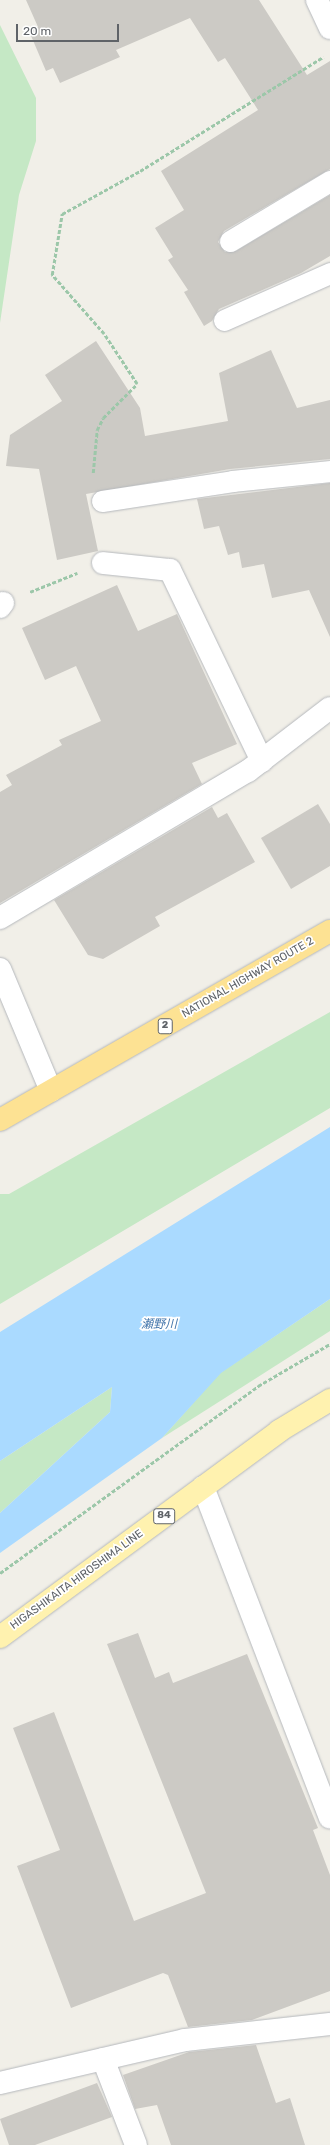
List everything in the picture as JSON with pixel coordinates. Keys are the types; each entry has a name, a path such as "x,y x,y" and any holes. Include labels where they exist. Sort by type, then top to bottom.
{"highway":[{"name":"NATIONAL HIGHWAY ROUTE 2","path":"0,1120 330,931"}],"main road":[{"name":"HIGASHIKAITA HIROSHIMA LINE","path":"0,1637 279,1431 330,1400"}],"street":[{"path":"317,0 330,28"},
{"path":"103,563 170,570 262,760"},
{"path":"0,918 262,760 330,708"},
{"path":"0,969 51,1092"},
{"path":"203,1487 330,1817"},
{"path":"0,2083 185,2040 330,2024"},
{"path":"103,2059 136,2145"}],"lane":[{"path":"230,241 330,181"},
{"path":"224,320 330,273"},
{"path":"102,501 232,481 330,471"}],"path":[{"path":"102,501 92,485 97,430 103,418 137,384 104,334 52,275 62,214 140,171 330,53"},
{"path":"2,605 103,563"},
{"path":"0,1573 258,1386 330,1344"}],"green space":[{"path":"0,25 36,98 36,141 19,195 0,323"},
{"path":"330,1012 330,1108 0,1304 0,1194 9,1194"},
{"path":"330,1299 330,1331 162,1438 220,1373"},
{"path":"112,1387 110,1412 0,1513 0,1461"}],"water":[{"name":"瀬野川","path":"330,1127 330,1299 221,1373 162,1438 0,1553 0,1513 110,1412 112,1387 0,1461 0,1332"}],"building":[{"path":"26,0 259,0 307,75 330,61 330,169 224,231 218,242 225,252 236,251 330,195 330,256 301,273 219,309 212,321 204,326 184,292 188,290 168,260 173,257 155,228 184,210 161,171 258,110 225,58 218,62 190,18 116,50 120,57 60,83 53,68 46,71 29,31 38,27"},
{"path":"96,341 140,408 145,436 228,421 219,373 271,350 297,408 330,400 330,459 230,469 86,494 98,551 57,560 39,469 6,466 10,435 62,401 45,375"},
{"path":"330,483 330,637 309,590 272,598 264,564 242,568 239,552 228,555 219,526 204,529 197,499"},
{"path":"117,585 138,631 177,614 237,744 192,763 202,784 0,903 0,792 12,785 6,775 62,745 59,740 101,721 76,666 45,680 22,628"},
{"path":"318,804 330,824 330,866 291,889 261,838"},
{"path":"212,807 218,818 227,813 255,862 155,917 160,926 103,959 88,955 54,900"},
{"path":"138,1633 155,1678 169,1672 173,1683 247,1654 318,1828 313,1830 330,1875 330,1991 252,2020 188,2027 168,1975 163,1973 71,2008 17,1866 60,1850 13,1728 54,1712 134,1921 206,1893 107,1644"},
{"path":"256,2045 276,2103 290,2098 305,2145 171,2145 157,2105 135,2109 123,2075 189,2052"},
{"path":"97,2083 112,2117 35,2145 9,2145 0,2119"}]}
